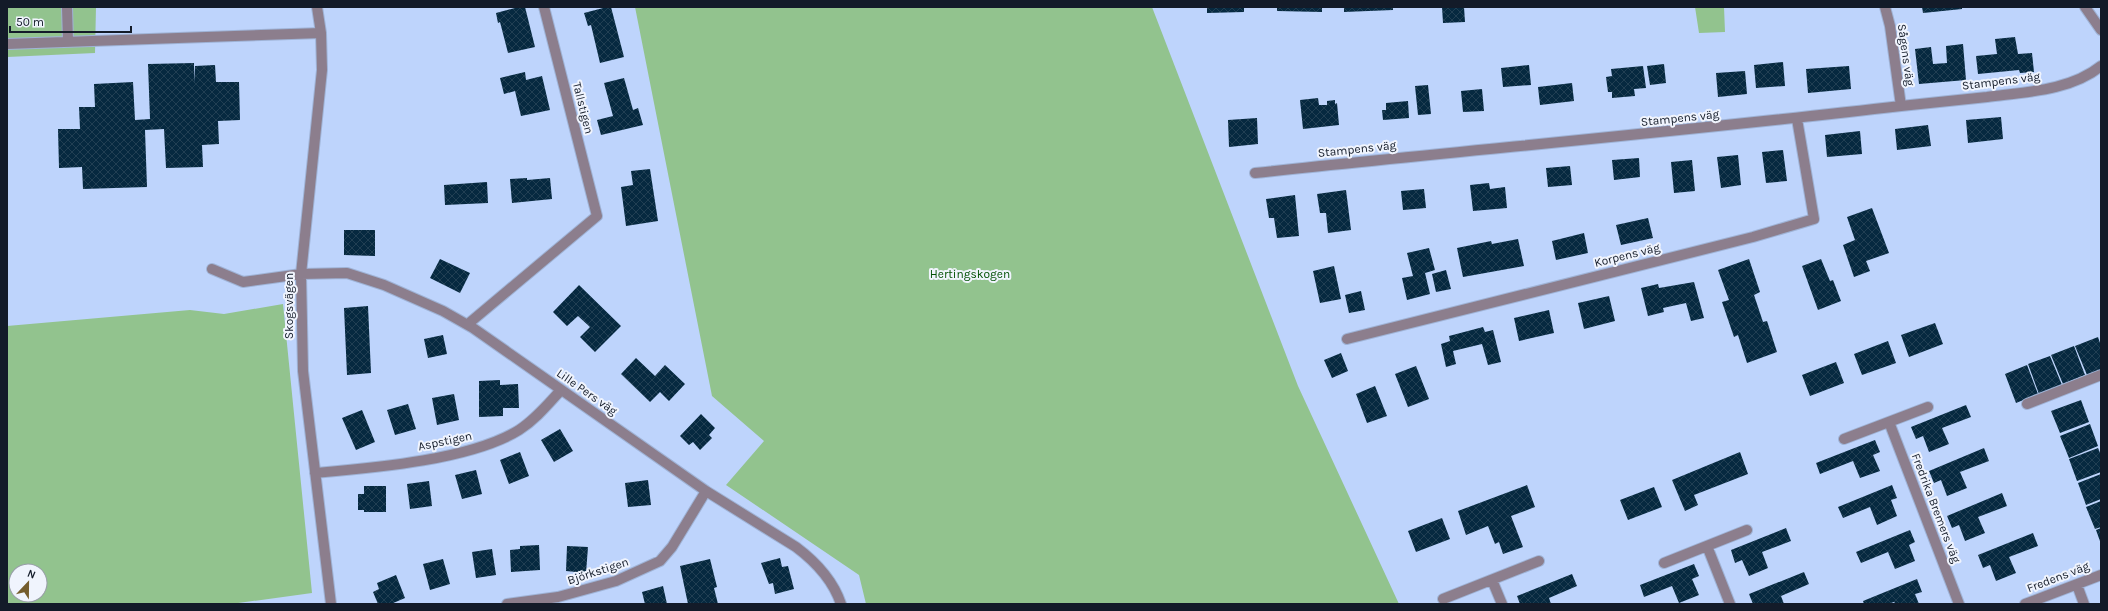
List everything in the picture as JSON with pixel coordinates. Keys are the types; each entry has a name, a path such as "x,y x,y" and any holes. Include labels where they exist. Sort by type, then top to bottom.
{"street":[{"path":"66,7 68,42"},
{"name":"Skogsvägen","path":"317,7 321,33 322,70 301,274 303,371 331,604"},
{"name":"Tallstigen","path":"468,324 597,216 544,7"},
{"name":"Sågens väg","path":"1885,7 1890,26 1901,106"},
{"path":"2084,7 2101,30"},
{"path":"7,44 321,33"},
{"name":"Stampens väg","path":"1255,173 1474,149 1797,119 2061,87 2090,75 2101,66"},
{"name":"Korpens väg","path":"1347,339 1753,237 1814,219 1797,119"},
{"name":"Lille Pers väg","path":"212,269 243,282 301,274 347,273 384,285 468,324 706,491 796,547 826,574 841,604"},
{"path":"2027,404 2101,375"},
{"name":"Aspstigen","path":"315,473 418,460 456,453 498,440 519,430 535,418 561,390"},
{"path":"1844,439 1928,407"},
{"name":"Fredrika Bremers väg","path":"1889,422 1959,604"},
{"name":"Björkstigen","path":"507,604 558,597 616,581 660,561 672,547 706,491"},
{"path":"1664,563 1747,530"},
{"path":"1707,546 1730,604"},
{"path":"1443,600 1539,561"},
{"name":"Fredens väg","path":"2025,604 2101,575"},
{"path":"1492,580 1502,604"},
{"path":"2076,585 2084,604"}],"green space":[{"path":"7,7 96,7 95,53 7,57"},
{"name":"Hertingskogen","path":"635,7 1152,7 1298,386 1399,604 866,604 859,575 726,485 764,441 712,396"},
{"path":"1695,7 1724,7 1725,32 1699,33"},
{"path":"283,304 312,593 231,604 7,604 7,326 190,310 224,314"}],"building":[{"path":"519,7 525,7 535,47 508,53 500,22 498,23 496,13"},
{"path":"611,7 624,57 600,63 591,25 588,26 584,13"},
{"path":"1207,7 1244,7 1244,12 1207,13"},
{"path":"1277,7 1322,7 1322,12 1277,11"},
{"path":"1344,7 1393,7 1393,10 1344,12"},
{"path":"1442,7 1464,7 1465,22 1443,23"},
{"path":"1922,7 1962,7 1962,9 1923,13"},
{"path":"2015,37 2018,54 2032,53 2034,72 2020,73 2019,70 1978,74 1976,56 1997,54 1995,39"},
{"path":"1963,44 1966,80 1919,84 1915,49 1931,47 1933,64 1947,63 1946,46"},
{"path":"1783,62 1785,86 1756,88 1754,65"},
{"path":"194,63 194,83 195,66 215,65 216,82 239,82 240,120 218,121 219,144 202,145 203,167 166,168 164,129 145,130 147,187 83,189 82,167 59,168 58,129 80,129 79,107 95,107 94,84 133,82 135,120 150,119 148,64"},
{"path":"1664,64 1666,83 1650,85 1647,66"},
{"path":"1529,65 1531,85 1503,87 1501,68"},
{"path":"1643,66 1646,88 1634,89 1635,96 1612,98 1612,92 1608,92 1606,77 1612,76 1611,69"},
{"path":"1849,66 1851,89 1808,93 1806,69"},
{"path":"1745,71 1747,94 1718,97 1716,73"},
{"path":"525,72 526,80 542,76 550,110 521,116 515,91 504,94 500,78"},
{"path":"624,78 633,110 638,108 643,125 601,135 597,120 613,116 604,83"},
{"path":"1572,83 1574,101 1540,105 1538,87"},
{"path":"1428,85 1431,114 1418,115 1415,86"},
{"path":"1482,89 1484,111 1463,112 1461,91"},
{"path":"1318,98 1319,105 1327,105 1327,101 1335,100 1335,104 1337,103 1339,125 1303,129 1300,100"},
{"path":"1408,101 1409,118 1383,120 1382,110 1386,110 1386,103"},
{"path":"2001,117 2003,139 1968,143 1966,120"},
{"path":"1257,118 1258,144 1229,147 1228,120"},
{"path":"1928,125 1931,146 1897,150 1895,129"},
{"path":"1860,131 1862,154 1827,157 1825,135"},
{"path":"1783,150 1787,181 1766,183 1762,152"},
{"path":"1738,155 1741,185 1721,188 1717,157"},
{"path":"1639,158 1640,177 1614,180 1612,160"},
{"path":"1692,160 1695,191 1674,193 1671,162"},
{"path":"1570,166 1572,185 1548,187 1546,168"},
{"path":"650,169 658,221 626,226 621,187 633,185 631,171"},
{"path":"527,178 527,180 550,178 552,199 512,203 510,179"},
{"path":"487,182 488,203 445,205 444,185"},
{"path":"1489,183 1490,189 1505,187 1507,208 1473,211 1470,185"},
{"path":"1424,189 1426,208 1403,210 1401,191"},
{"path":"1346,190 1351,230 1328,233 1326,213 1320,213 1317,194"},
{"path":"1295,195 1299,236 1277,238 1274,218 1269,218 1266,199"},
{"path":"1872,208 1889,253 1866,261 1870,271 1854,277 1843,245 1855,240 1847,217"},
{"path":"1648,218 1653,238 1621,245 1616,225"},
{"path":"344,230 375,230 375,256 344,255"},
{"path":"1584,233 1588,253 1556,260 1552,241"},
{"path":"1518,239 1524,266 1463,277 1457,248 1491,241 1492,244"},
{"path":"1429,248 1435,270 1425,273 1430,294 1407,300 1402,278 1413,276 1407,253"},
{"path":"440,259 470,273 460,293 430,278"},
{"path":"1749,259 1760,292 1754,295 1763,322 1767,321 1777,352 1747,363 1738,335 1734,337 1722,302 1729,300 1718,270"},
{"path":"1821,259 1830,281 1833,280 1841,301 1818,310 1802,266"},
{"path":"1334,266 1341,299 1320,303 1313,271"},
{"path":"1446,270 1451,289 1436,292 1432,274"},
{"path":"1694,282 1704,318 1691,321 1686,303 1663,308 1664,312 1648,316 1641,288 1658,284 1659,288"},
{"path":"579,285 621,326 595,352 580,337 590,327 578,316 567,326 553,312"},
{"path":"1361,291 1365,310 1349,313 1345,295"},
{"path":"1609,296 1615,321 1584,329 1578,303"},
{"path":"368,306 371,373 347,375 344,308"},
{"path":"1549,310 1554,333 1519,341 1514,318"},
{"path":"1935,323 1943,344 1909,357 1901,335"},
{"path":"1483,327 1485,332 1493,330 1501,362 1488,365 1482,344 1453,351 1456,364 1446,367 1441,344 1450,341 1449,336"},
{"path":"443,335 447,354 428,358 424,339"},
{"path":"2098,337 2101,346 2101,370 2087,375 2075,346"},
{"path":"1888,341 1896,363 1862,375 1854,354"},
{"path":"2074,346 2085,375 2063,384 2051,355"},
{"path":"1341,353 1348,371 1332,378 1324,360"},
{"path":"2050,356 2062,385 2039,394 2028,364"},
{"path":"636,358 655,376 665,365 685,384 669,401 660,392 650,402 621,374"},
{"path":"1836,362 1844,383 1810,396 1802,375"},
{"path":"2027,365 2038,394 2016,403 2005,374"},
{"path":"1416,366 1429,399 1408,407 1395,374"},
{"path":"500,380 500,385 518,384 519,408 503,408 503,416 479,417 479,381"},
{"path":"1375,386 1387,416 1367,423 1356,394"},
{"path":"454,394 459,420 437,425 432,398"},
{"path":"2081,400 2089,422 2060,433 2051,411"},
{"path":"408,404 416,429 395,435 387,410"},
{"path":"1966,405 1971,417 1942,428 1949,444 1929,452 1923,436 1916,439 1911,427"},
{"path":"362,410 375,442 356,450 342,418"},
{"path":"701,414 715,428 709,435 712,438 700,450 693,442 689,445 680,436"},
{"path":"2090,424 2098,446 2069,458 2060,436"},
{"path":"560,429 573,451 554,462 541,440"},
{"path":"1875,440 1880,452 1873,455 1880,471 1860,478 1853,461 1820,474 1816,463"},
{"path":"1984,448 1989,461 1960,472 1967,488 1947,496 1941,480 1934,483 1929,471"},
{"path":"2098,448 2101,455 2101,472 2077,481 2069,459"},
{"path":"520,452 529,476 509,484 500,460"},
{"path":"1740,452 1748,474 1694,495 1698,505 1685,511 1672,480"},
{"path":"476,470 482,494 462,499 455,475"},
{"path":"2101,474 2101,499 2086,505 2078,483"},
{"path":"648,480 651,505 628,507 625,483"},
{"path":"429,481 432,506 410,509 407,484"},
{"path":"1527,485 1535,507 1511,516 1523,547 1503,554 1499,542 1495,544 1488,526 1466,535 1458,511"},
{"path":"1892,485 1897,498 1891,500 1897,516 1877,525 1870,507 1843,518 1838,507"},
{"path":"364,486 386,486 386,512 364,512 364,510 358,510 358,494 364,494"},
{"path":"1654,487 1662,507 1628,520 1620,500"},
{"path":"2002,493 2007,506 1978,517 1985,533 1965,541 1959,525 1952,528 1947,516"},
{"path":"2101,501 2101,527 2095,529 2086,507"},
{"path":"1442,518 1450,539 1416,552 1408,531"},
{"path":"1786,528 1791,541 1762,552 1768,568 1749,576 1742,560 1735,563 1731,550"},
{"path":"2101,528 2101,544 2096,530"},
{"path":"1910,530 1915,542 1909,545 1915,561 1895,569 1888,552 1861,563 1856,552"},
{"path":"2033,533 2038,546 2009,557 2016,573 1996,581 1990,565 1983,568 1978,555"},
{"path":"539,545 540,570 511,572 510,550 520,549 520,546"},
{"path":"567,546 588,547 586,573 566,571"},
{"path":"492,549 496,575 476,578 472,552"},
{"path":"780,558 782,567 788,566 794,589 775,594 773,583 769,584 761,563"},
{"path":"443,559 450,584 430,590 423,564"},
{"path":"710,559 717,587 714,588 718,604 688,604 680,566"},
{"path":"1694,564 1699,576 1692,579 1699,595 1679,603 1672,586 1644,597 1640,585"},
{"path":"1804,572 1809,584 1781,596 1784,604 1753,604 1749,594"},
{"path":"1572,574 1577,586 1549,598 1551,604 1520,604 1517,596"},
{"path":"396,575 405,598 391,604 378,604 373,592 379,589 377,583"},
{"path":"1917,579 1922,592 1915,594 1919,604 1896,604 1894,602 1888,604 1864,604 1863,601"},
{"path":"663,586 667,604 645,604 642,592"}]}
